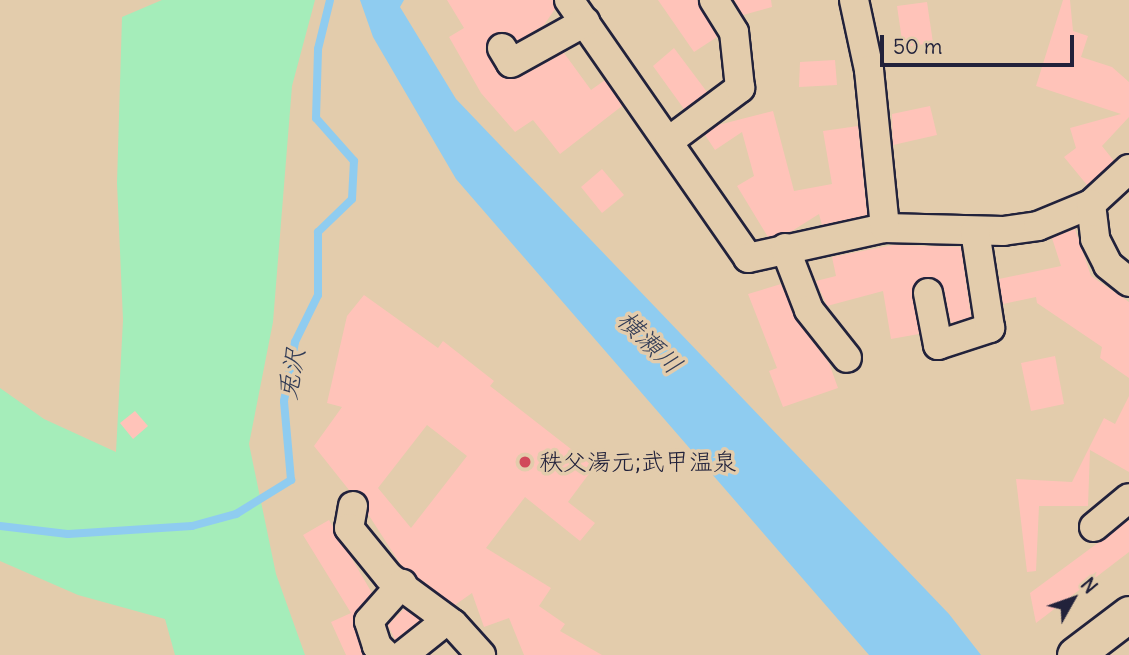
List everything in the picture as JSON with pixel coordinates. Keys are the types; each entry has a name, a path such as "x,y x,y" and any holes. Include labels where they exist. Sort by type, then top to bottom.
{"street":[{"path":"669,141 740,88 734,32 714,0"},
{"path":"854,0 869,70 884,228"},
{"path":"502,48 511,64 577,11 748,258 884,228 975,231 1038,226 1091,204 1129,169"},
{"path":"1091,204 1099,248 1108,265 1129,282"},
{"path":"928,293 938,345 990,328 975,231"},
{"path":"785,248 808,310 847,358"},
{"path":"1094,527 1129,498"},
{"path":"354,506 349,528 389,577 402,584 447,620 481,655"},
{"path":"386,655 377,646 369,621 402,584"},
{"path":"1075,655 1129,614"},
{"path":"403,655 447,620"}],"green space":[{"path":"162,0 315,0 292,86 273,322 249,444 276,574 305,655 175,655 165,619 78,595 0,561 0,388 44,419 116,452 123,320 117,183 122,17"}],"water":[{"name":"横瀬川","path":"360,0 404,0 400,7 456,99 949,614 981,655 869,655 456,179 373,37"}],"building":[{"path":"447,0 553,0 555,9 544,25 517,41 502,31 488,39 485,49 497,72 518,78 564,53 591,90 605,80 622,106 560,154 533,120 515,132 481,93 449,37 464,28"},
{"path":"658,0 697,0 717,37 694,52"},
{"path":"734,0 771,0 772,7 743,15"},
{"path":"1063,0 1070,0 1073,31 1088,36 1081,57 1112,67 1129,82 1129,117 1102,146 1114,161 1087,185 1064,157 1076,148 1070,128 1121,114 1036,86"},
{"path":"927,2 933,43 903,47 897,6"},
{"path":"674,48 707,92 684,109 653,66"},
{"path":"835,60 837,85 799,87 800,62"},
{"path":"930,106 937,135 893,145 892,114"},
{"path":"773,111 794,191 832,184 823,131 858,126 867,215 822,225 819,214 792,231 768,237 737,186 754,176 742,132 715,150 705,135 718,125"},
{"path":"602,169 624,195 602,213 581,187"},
{"path":"1075,229 1091,276 1129,302 1129,378 1100,358 1102,347 1037,303 1036,297 1003,304 999,279 1061,266 1052,238"},
{"path":"893,245 961,247 971,317 951,323 944,289 933,277 918,280 912,288 919,334 891,339 883,291 827,306 816,281 836,276 832,257"},
{"path":"781,284 796,320 829,363 838,388 783,407 769,371 777,368 748,294"},
{"path":"364,295 438,348 443,341 494,381 490,386 594,467 568,502 595,523 580,541 525,497 486,548 551,588 539,606 565,624 560,631 602,655 524,655 509,618 484,627 472,593 455,605 401,565 368,514 364,494 349,490 314,446 342,407 327,403 347,316","holes":["427,425 467,456 411,528 378,488"]},
{"path":"1055,356 1064,404 1031,411 1021,363"},
{"path":"1129,396 1129,472 1090,450 1088,506 1039,506 1036,571 1027,572 1016,479 1072,482 1104,418 1115,424"},
{"path":"135,411 148,426 133,439 120,423"},
{"path":"329,520 372,593 353,618 363,655 346,655 331,622 351,613 303,535"},
{"path":"1129,520 1129,552 1036,623 1030,593"},
{"path":"404,609 420,620 395,640 388,625"}],"waterway":[{"name":"兎沢","path":"0,526 68,534 192,526 236,514 291,480 284,401 295,342 318,295 318,232 352,199 354,161 316,118 318,49 330,0"}],"place":[{"name":"秩父湯元;武甲温泉","path":"525,462"}]}
